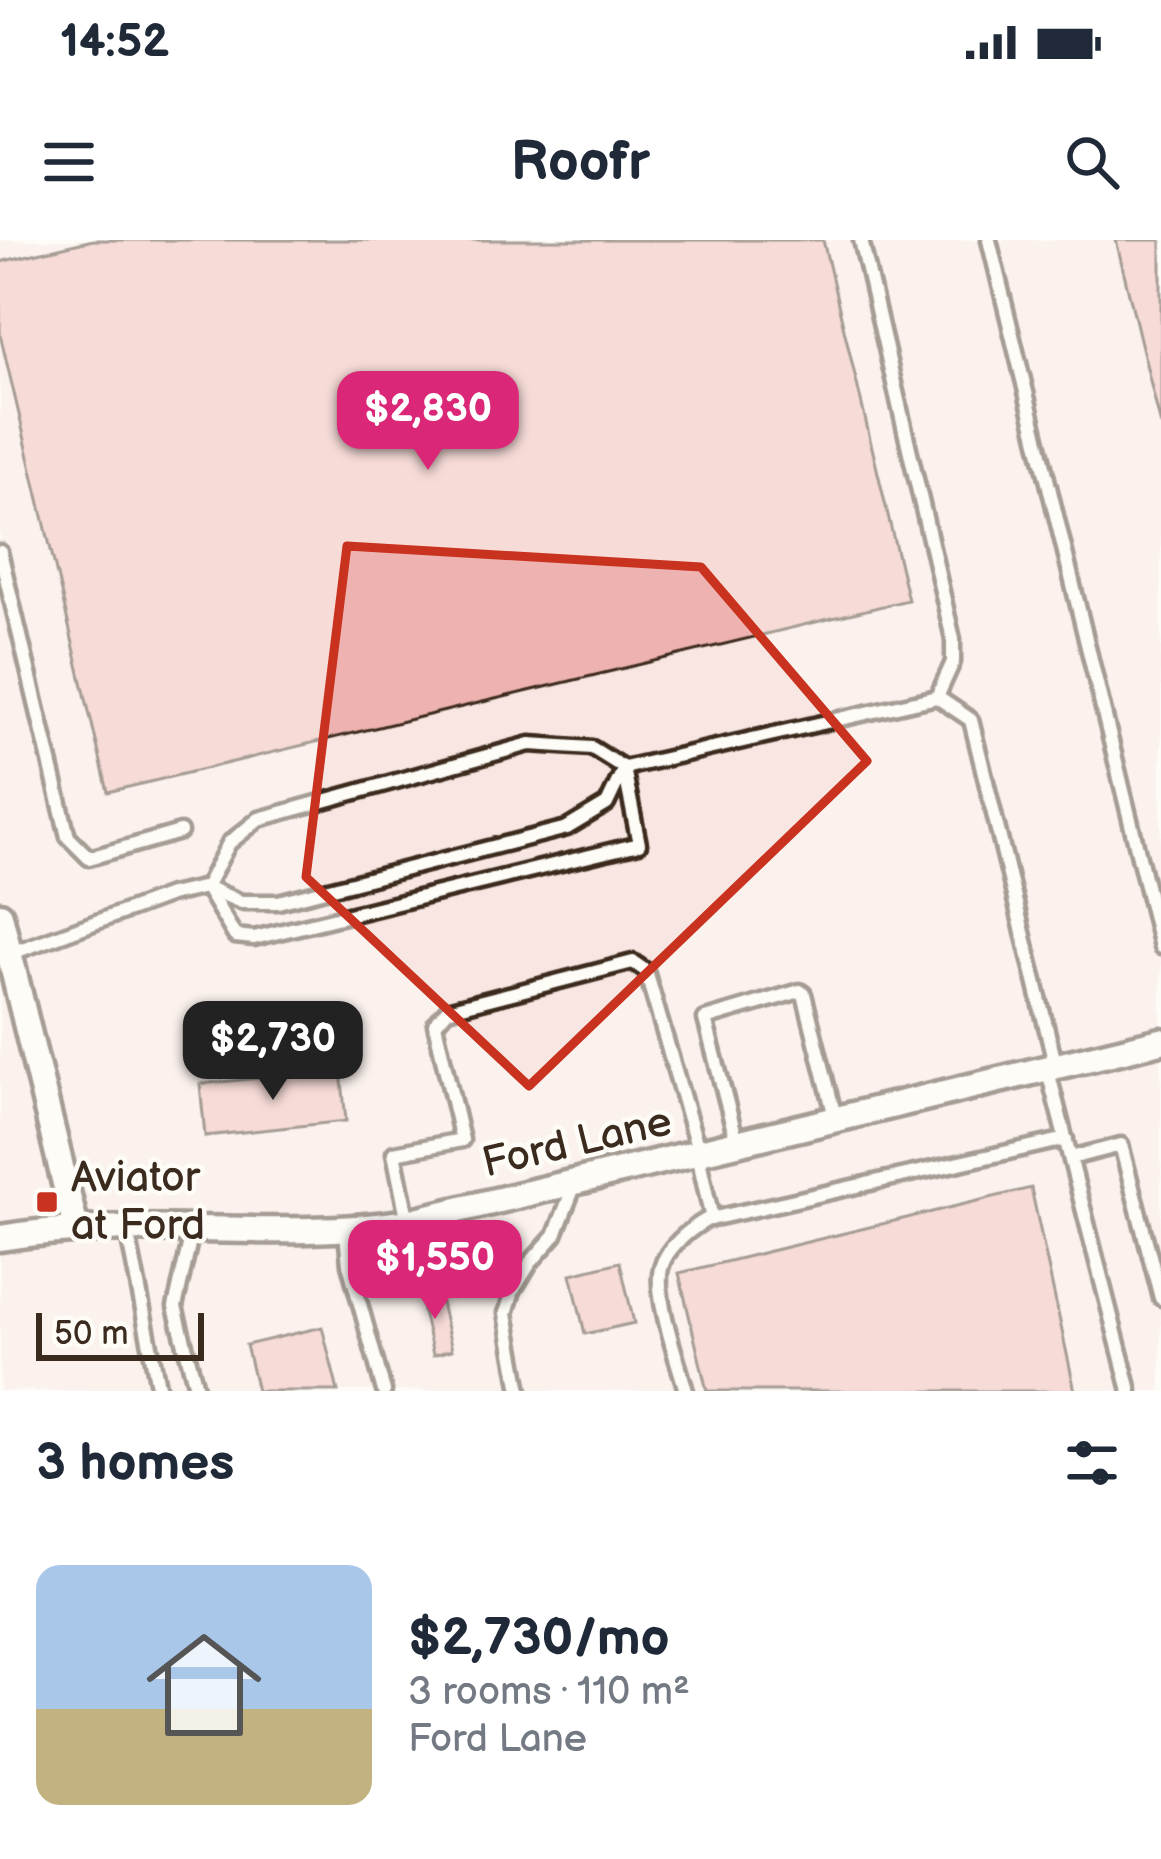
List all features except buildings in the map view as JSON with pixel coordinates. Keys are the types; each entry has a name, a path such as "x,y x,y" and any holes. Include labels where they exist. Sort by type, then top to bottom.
{"street":[{"path":"0,915 76,1229"},
{"name":"Ford Lane","path":"0,1238 76,1229 346,1232 408,1222 1161,1041"}],"lane":[{"path":"861,240 953,639 953,662 938,697"},
{"path":"988,240 1161,947"},
{"path":"0,552 68,836 89,858 180,832"},
{"path":"206,887 229,843 259,819 530,744 592,748 624,768 938,697 971,720 1066,1139 1130,1391"},
{"path":"10,954 149,902 206,887 242,902 278,902 567,828 607,804 624,768"},
{"path":"206,887 235,936 254,938 639,844 624,768"},
{"path":"408,1222 394,1153 462,1140 435,1024 447,1010 633,962 646,970 699,1155 712,1219"},
{"path":"738,1146 705,1018 800,991 836,1122"},
{"path":"686,1391 661,1292 661,1268 691,1228 712,1219 1066,1139"},
{"path":"1071,1158 1121,1145 1161,1298"},
{"path":"520,1391 506,1313 530,1263 555,1235 575,1184"},
{"path":"127,1229 160,1391"},
{"path":"192,1232 175,1307 197,1391"},
{"path":"346,1232 384,1391"}],"highlighted area":[{"path":"347,546 701,567 867,761 529,1086 306,877"}],"shaded area":[{"path":"0,240 1161,240 1161,1391 0,1391"}],"place":[{"name":"Aviator at Ford","path":"47,1202"}]}
